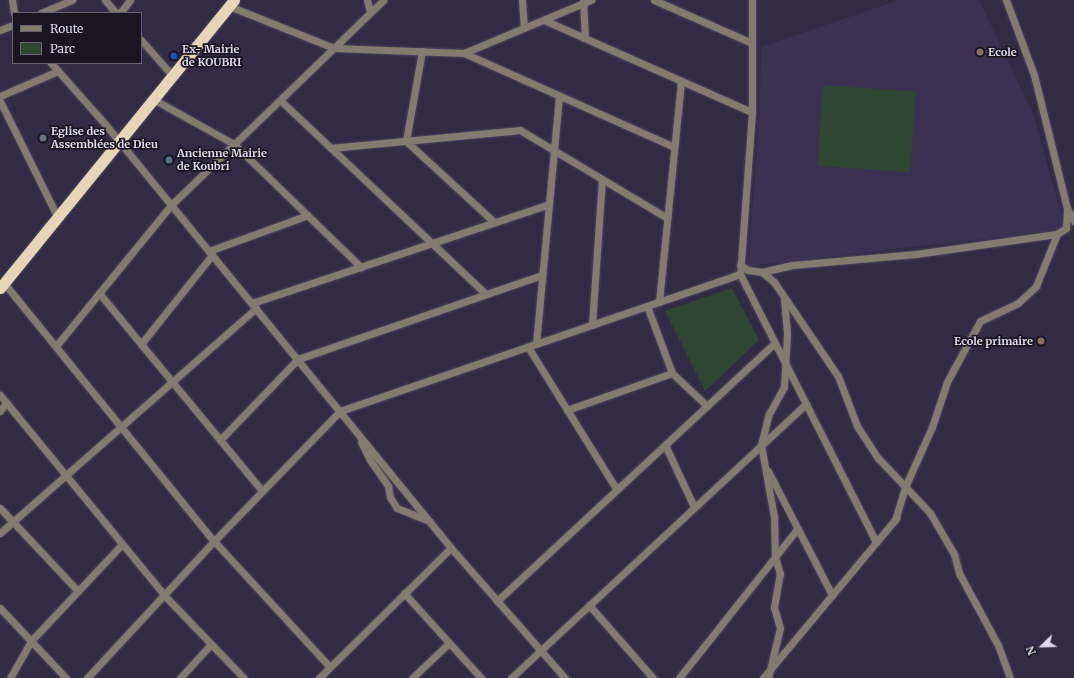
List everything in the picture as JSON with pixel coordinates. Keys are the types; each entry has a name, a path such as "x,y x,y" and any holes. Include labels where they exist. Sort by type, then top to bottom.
{"highway":[{"path":"2,285 231,3"}],"street":[{"path":"12,0 14,12"},
{"path":"43,12 72,0"},
{"path":"105,0 115,12"},
{"path":"121,12 130,0"},
{"path":"367,0 370,12"},
{"path":"56,346 171,205 383,0"},
{"path":"522,0 524,28"},
{"path":"464,53 583,2 591,0"},
{"path":"654,0 752,43"},
{"path":"752,0 752,112 740,274 876,542"},
{"path":"1006,0 1034,75 1067,208 1074,221"},
{"path":"583,2 585,38"},
{"path":"231,3 334,48 464,53 674,147"},
{"path":"544,20 752,112"},
{"path":"0,30 12,25"},
{"path":"142,41 172,75"},
{"path":"406,141 422,51"},
{"path":"52,64 119,141 254,305 450,548 565,678"},
{"path":"0,96 58,71"},
{"path":"659,302 680,81"},
{"path":"536,344 559,96"},
{"path":"153,99 234,144 361,267"},
{"path":"280,100 486,294"},
{"path":"0,101 57,216"},
{"path":"331,148 520,130 667,218"},
{"path":"406,141 494,222"},
{"path":"592,325 602,179"},
{"path":"0,533 172,382 254,305 361,267 549,204"},
{"path":"740,265 748,270 762,272 792,265 916,254 1057,234 1066,228 1067,208"},
{"path":"141,344 211,253 308,215"},
{"path":"895,520 905,487 932,427 947,382 980,321 1018,303 1036,286 1057,234"},
{"path":"762,272 774,282 838,376 857,426 878,458 930,512 943,533 954,554 959,573 998,645 1010,678"},
{"path":"87,678 214,540 340,412 740,274"},
{"path":"220,440 298,359 542,275"},
{"path":"2,285 56,346 214,540 330,667"},
{"path":"99,293 262,491"},
{"path":"768,678 780,628 774,607 780,574 775,557 774,517 764,463 759,447 769,414 784,386 787,367 784,297"},
{"path":"647,306 672,373 707,406"},
{"path":"497,601 775,344"},
{"path":"528,347 617,490"},
{"path":"567,410 672,373"},
{"path":"0,395 164,595 244,678"},
{"path":"0,411 6,403"},
{"path":"511,678 806,404"},
{"path":"357,432 370,460 388,486 390,497 397,508 429,521"},
{"path":"665,445 694,507"},
{"path":"764,463 832,595"},
{"path":"0,508 78,591"},
{"path":"763,678 900,513"},
{"path":"679,678 798,528"},
{"path":"10,678 31,641 122,544"},
{"path":"319,678 450,548"},
{"path":"404,593 482,678"},
{"path":"589,605 654,678"},
{"path":"0,608 66,678"},
{"path":"412,678 449,643"},
{"path":"180,678 211,644"}],"shaded area":[{"path":"899,0 979,0 1033,114 1064,224 1060,230 748,266 760,104 761,47"}],"green space":[{"path":"823,85 916,91 910,172 817,166"},
{"path":"732,288 759,340 705,391 665,311"}],"place":[{"name":"Ecole","path":"980,52"},
{"name":"Ex- Mairie de KOUBRI","path":"174,56"},
{"name":"Eglise des Assemblées de Dieu","path":"43,138"},
{"name":"Ancienne Mairie de Koubri","path":"169,160"},
{"name":"Ecole primaire","path":"1041,341"}]}
